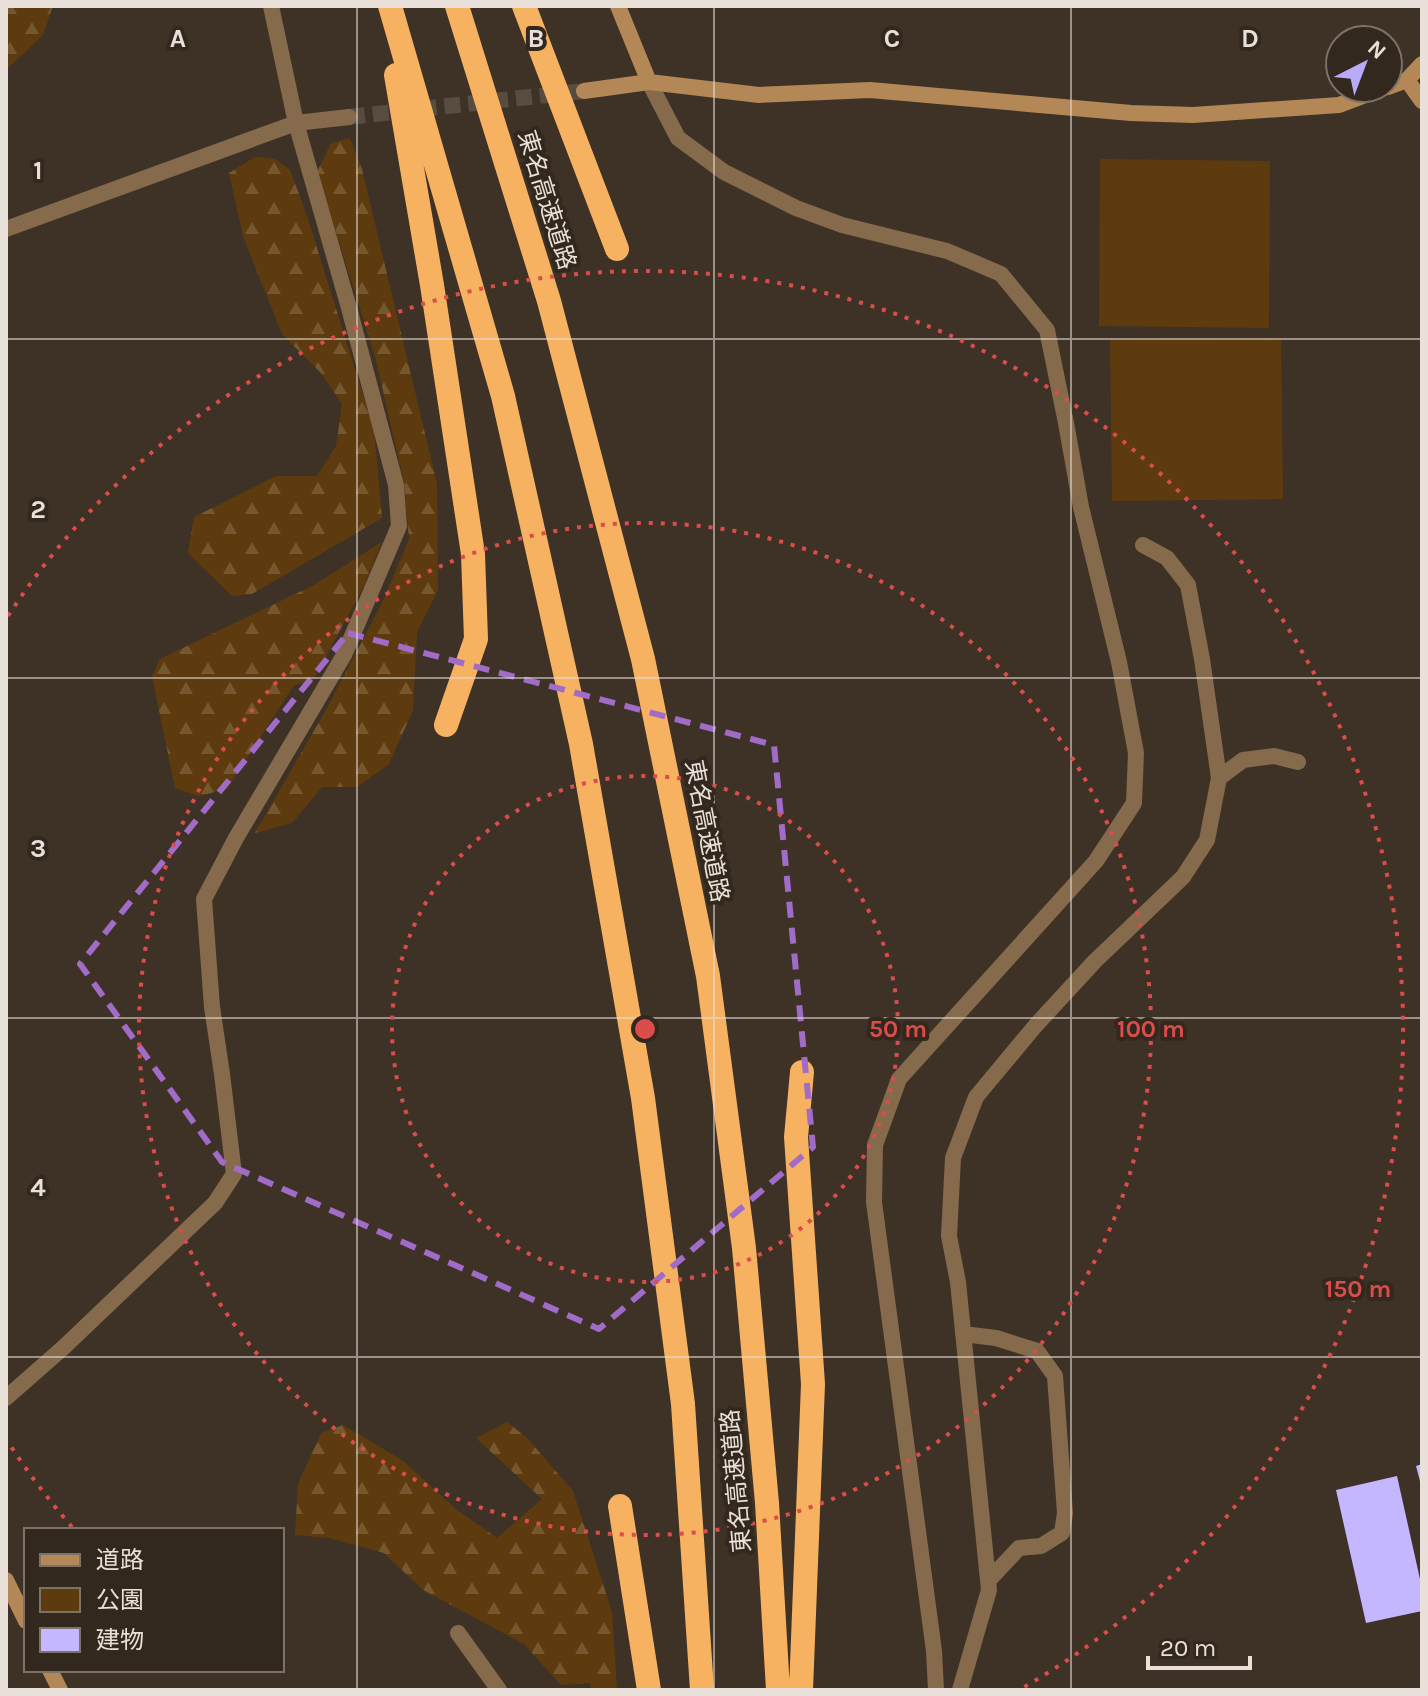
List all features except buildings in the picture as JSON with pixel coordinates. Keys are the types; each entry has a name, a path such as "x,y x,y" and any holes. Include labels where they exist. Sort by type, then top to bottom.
{"highway":[{"path":"387,6 473,554 476,639 446,725"},
{"name":"東名高速道路","path":"387,6 503,396 581,744 643,1098 683,1404 702,1690"},
{"name":"東名高速道路","path":"457,6 549,301 643,659 708,976 745,1264 767,1503 778,1690"},
{"path":"524,6 617,249"},
{"path":"801,1690 813,1384 796,1137 802,1072"},
{"path":"620,1506 649,1690"}],"street":[{"path":"6,1398 215,1203 234,1174 212,1007 204,899 236,838 344,655 399,526 396,485 296,123 271,6"},
{"path":"618,6 649,82 678,138 724,172 796,208 842,225 947,251 1001,274 1047,330 1081,507 1119,662 1136,753 1134,803 1096,861 899,1079 875,1145 874,1202 934,1651 936,1690"},
{"path":"1404,81 1422,64"},
{"path":"1407,80 1422,101"},
{"path":"584,91 649,82 759,95 870,90 1131,113 1193,115 1342,104"},
{"path":"6,229 296,123 349,117"},
{"path":"960,1690 989,1590 958,1282 949,1236 953,1158 976,1097 1085,971 1183,877 1207,840 1219,778 1188,585 1167,558 1143,545"},
{"path":"1219,778 1243,760 1274,756 1298,762"},
{"path":"963,1334 996,1338 1037,1351 1055,1376 1065,1513 1062,1533 1041,1546 1019,1548 988,1581"},
{"path":"6,1580 24,1617"},
{"path":"458,1633 499,1690"},
{"path":"51,1672 60,1690"}],"highlighted area":[{"path":"348,633 774,745 813,1147 599,1329 222,1162 80,964"}],"green space":[{"path":"6,6 53,6 43,35 6,70"},
{"path":"350,138 362,169 437,484 438,590 417,632 413,710 389,764 357,787 322,787 292,823 255,833 327,708 384,599 409,539 404,482 375,356 317,172 331,143"},
{"path":"255,157 275,159 290,170 307,216 374,430 382,518 252,594 232,596 188,553 194,517 276,476 317,476 336,446 342,404 321,373 282,334 243,236 229,173"},
{"path":"1100,159 1270,161 1269,328 1099,326"},
{"path":"1281,338 1283,499 1112,501 1110,340"},
{"path":"382,542 364,586 312,682 294,685 227,789 199,796 175,788 152,676 160,659 314,585"},
{"path":"507,1422 527,1438 573,1491 612,1612 617,1690 592,1690 590,1683 561,1685 524,1644 423,1590 384,1553 329,1538 295,1535 298,1484 321,1433 343,1425 402,1460 457,1510 497,1538 542,1499 476,1438"}],"tunnel":[{"path":"349,117 584,91"}]}
